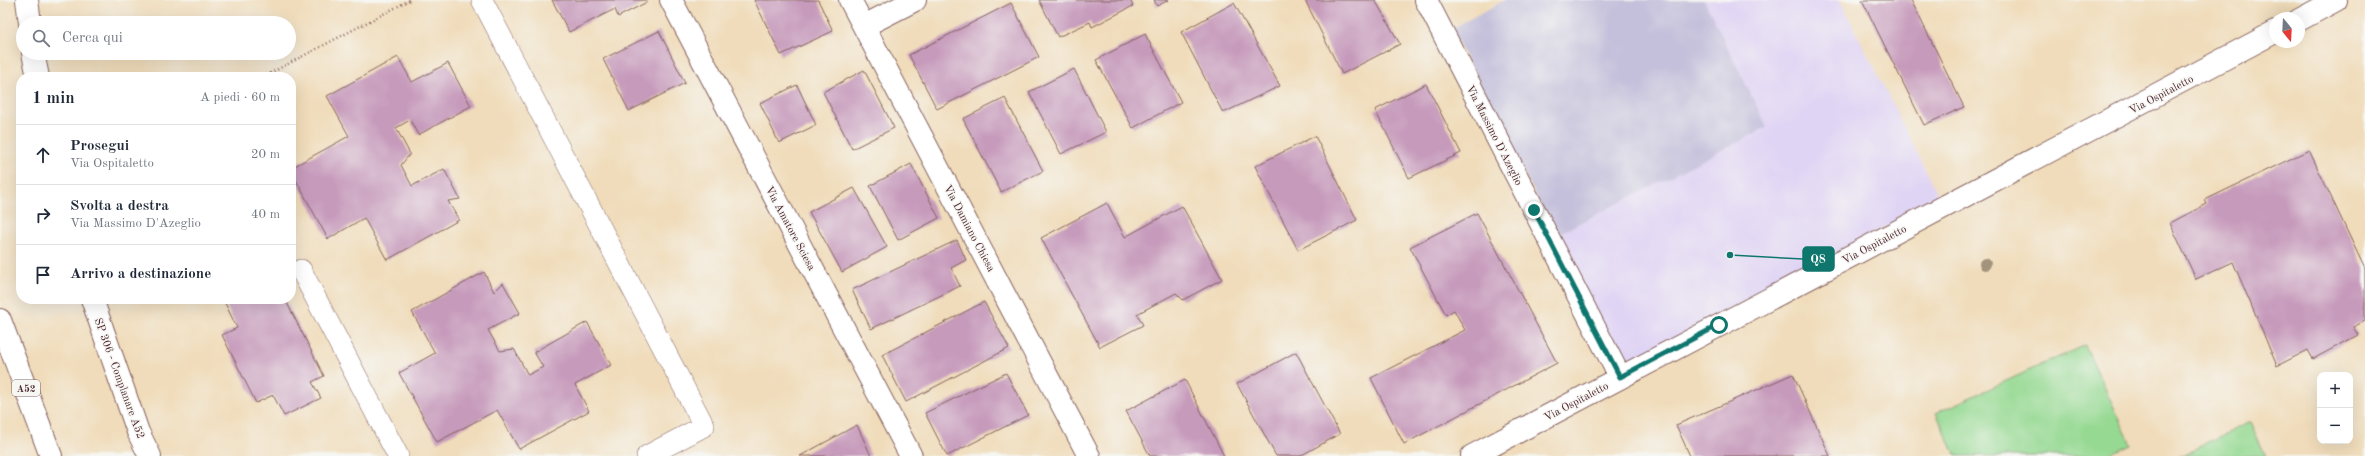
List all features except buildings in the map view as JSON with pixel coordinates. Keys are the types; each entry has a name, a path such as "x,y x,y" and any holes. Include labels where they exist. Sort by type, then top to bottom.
{"main road":[{"path":"27,0 29,16"},
{"name":"Via Amatore Sciesa","path":"671,0 911,456"},
{"name":"Via Damiano Chiesa","path":"850,0 1089,456"},
{"path":"864,26 915,0"},
{"name":"Via Massimo D'Azeglio","path":"1426,0 1620,377"},
{"path":"2305,17 2336,0"},
{"name":"Via Ospitaletto","path":"1472,456 2269,35"},
{"path":"34,60 37,72"},
{"name":"SP 306 - Complanare A52","path":"94,304 138,432 150,456"},
{"name":"A52","path":"0,320 51,456"}],"lane":[{"path":"482,0 704,426 646,456"},
{"path":"301,270 398,456"}],"path":[{"path":"296,60 410,0"},
{"path":"273,72 295,60"}],"shaded area":[{"path":"1505,0 1704,0 1767,127 1556,235 1451,29"},
{"path":"1704,0 1840,0 1940,198 1622,367 1556,235 1766,127"}],"green space":[{"path":"2085,345 2131,444 2104,456 1956,456 1936,413"},
{"path":"2250,422 2266,456 2180,456"}],"place":[{"name":"Q8","path":"1730,255"}],"route":[{"path":"1534,210 1620,377 1719,325"}]}
